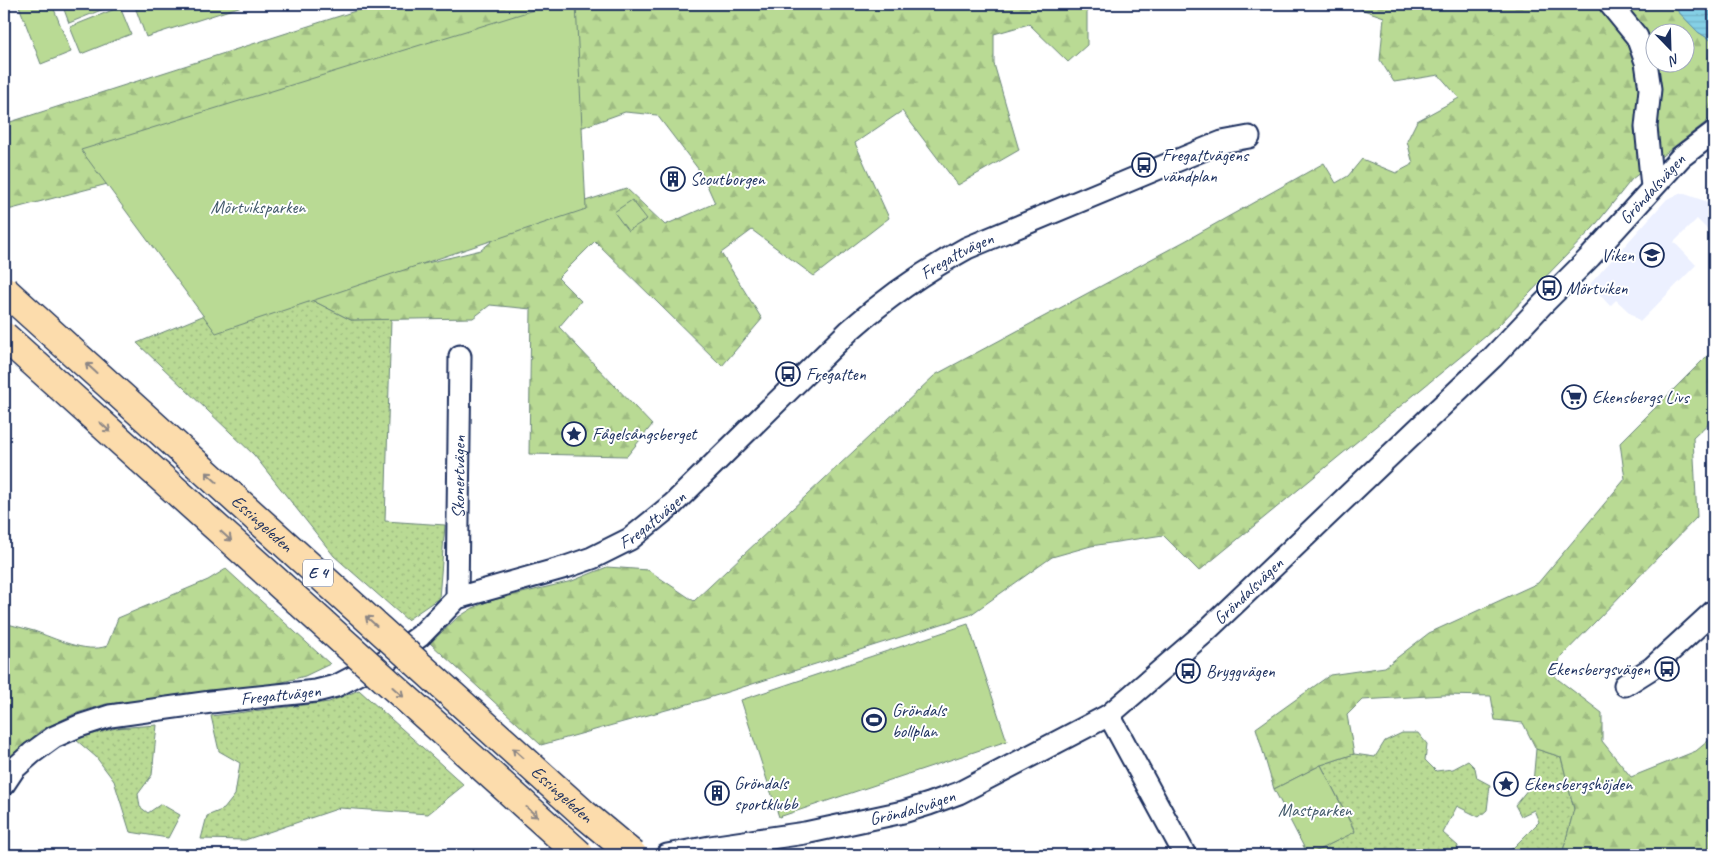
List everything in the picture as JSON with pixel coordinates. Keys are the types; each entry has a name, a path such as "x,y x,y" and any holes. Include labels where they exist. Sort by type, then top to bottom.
{"highway":[{"name":"Essingeleden","path":"4,290 570,801 633,855"},
{"name":"Essingeleden","path":"4,336 580,855"}],"street":[{"path":"1610,4 1638,37 1646,62 1650,89 1646,127 1652,187"},
{"name":"Gröndalsvägen","path":"667,855 805,833 903,812 929,804 959,792 1109,715 1203,634 1492,358 1590,257 1681,157 1714,132"},
{"name":"Fregattvägen","path":"4,784 14,770 32,753 54,737 79,726 110,716 211,702 316,691 336,686 388,659 420,636 457,598 566,567 592,558 630,539 672,504 850,330 871,312 935,266 968,248 1212,146 1222,142 1249,138"},
{"name":"Skonertvägen","path":"457,598 460,356"},
{"path":"1625,685 1652,668 1714,611"},
{"path":"1109,715 1185,855"}],"shaded area":[{"name":"Viken","path":"1682,193 1705,201 1714,210 1714,236 1697,219 1674,242 1696,265 1640,322 1616,300 1610,306 1590,284 1667,199"}],"green space":[{"path":"26,4 52,4 71,52 41,64 19,6"},
{"path":"62,4 116,4 69,23"},
{"path":"134,4 248,4 146,37"},
{"path":"377,4 1087,4 1087,45 1068,62 1029,24 994,34 994,64 1019,150 958,185 902,111 855,143 889,218 814,276 752,230 721,253 762,319 722,366 595,241 558,278 581,301 559,327 652,425 627,456 529,454 531,309 490,305 473,318 351,320 280,284 402,269 481,250 513,224 626,188 665,225 715,203 702,174 657,115 625,112 485,162 188,163 4,211 4,124"},
{"name":"Mörtviksparken","path":"553,4 576,4 586,209 216,333 81,150"},
{"path":"1346,4 1671,4 1688,22 1646,22 1646,72 1696,72 1696,30 1714,42 1714,116 1632,179 1593,228 1497,327 1199,571 1163,535 1091,546 1052,557 970,615 702,700 541,745 430,643 457,618 489,601 572,581 607,567 648,570 694,601 935,375 1185,241 1324,163 1336,183 1348,176 1362,159 1396,173 1413,164 1407,141 1417,121 1459,98 1439,75 1394,82 1380,60 1384,17"},
{"path":"120,7 131,34 81,54 70,27"},
{"path":"632,200 647,219 628,231 614,212"},
{"path":"280,284 351,320 391,319 385,521 445,525 439,598 407,620 334,556 254,455 137,343"},
{"path":"1714,349 1714,418 1693,438 1697,517 1560,658 1555,677 1602,713 1602,741 1631,777 1696,751 1714,736 1714,855 1562,855 1574,809 1561,757 1536,749 1523,723 1495,720 1491,696 1444,695 1362,700 1347,715 1354,754 1321,765 1274,789 1256,728 1330,675 1385,667 1429,633 1538,583 1625,479 1620,443"},
{"path":"226,569 330,664 305,676 279,683 153,700 106,704 74,714 40,731 4,764 4,623 80,647 99,648 107,646 118,618 208,580"},
{"name":"Gröndals bollplan","path":"968,624 1007,741 779,817 741,700"},
{"path":"359,690 464,785 428,814 340,808 245,840 201,839 207,816 224,809 235,795 240,763 219,751 211,716 329,702"},
{"path":"157,725 152,775 138,794 140,807 148,813 161,804 180,815 168,838 130,832 114,781 96,757 75,739 116,728"},
{"path":"1402,733 1418,733 1427,744 1425,760 1436,771 1453,769 1468,761 1475,768 1477,778 1490,785 1487,810 1479,817 1457,806 1443,833 1458,846 1456,855 1310,855 1355,831 1321,765 1354,754 1375,757 1385,741"},
{"path":"1536,749 1561,757 1574,809 1562,855 1494,855 1512,849 1539,822 1534,810 1521,816 1515,805 1533,783"},
{"name":"Mastparken","path":"1321,765 1355,832 1308,855 1274,789"}],"water":[{"path":"1671,4 1714,4 1714,42 1696,30 1696,22 1688,22"}],"place":[{"name":"Fregattvägens vändplan","path":"1144,165"},
{"name":"Scoutborgen","path":"673,179"},
{"name":"Viken","path":"1652,255"},
{"name":"Mörtviken","path":"1549,288"},
{"name":"Fregatten","path":"788,374"},
{"name":"Ekensbergs Livs","path":"1574,397"},
{"name":"Fågelsångsberget","path":"574,434"},
{"name":"Ekensbergsvägen","path":"1667,669"},
{"name":"Bryggvägen","path":"1188,671"},
{"name":"Gröndals bollplan","path":"874,720"},
{"name":"Ekensbergshöjden","path":"1506,784"},
{"name":"Gröndals sportklubb","path":"717,793"}]}
